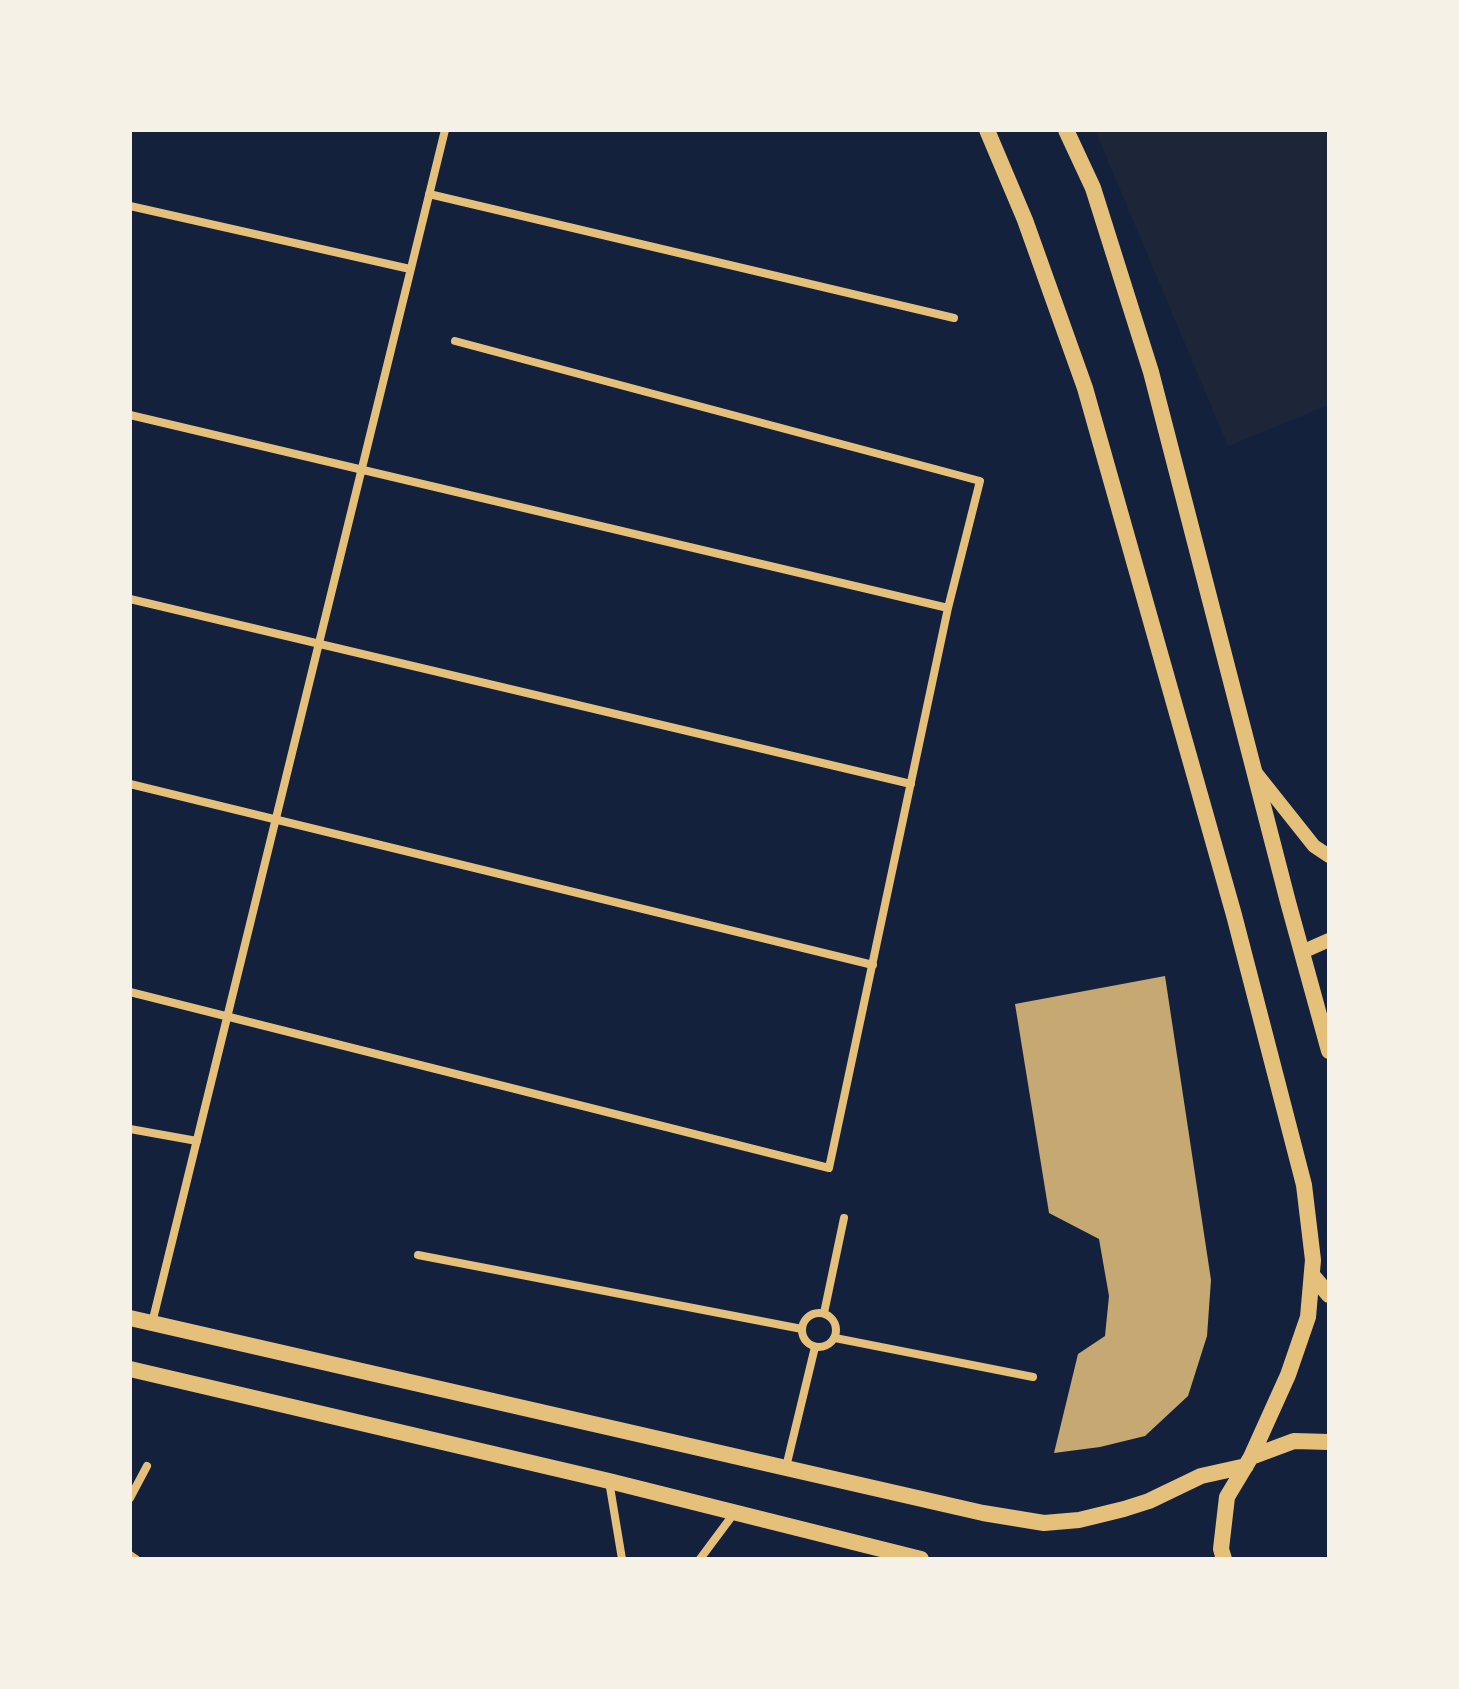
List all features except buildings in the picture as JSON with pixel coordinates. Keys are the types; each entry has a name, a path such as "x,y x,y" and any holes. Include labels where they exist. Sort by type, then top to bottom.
{"main road":[{"path":"987,130 1025,220 1085,388 1234,915 1304,1185 1313,1260 1308,1317 1288,1375 1248,1462 1227,1497 1221,1549 1224,1559"},
{"path":"1066,130 1093,188 1151,372 1329,1051"},
{"path":"1312,1275 1329,1295"},
{"path":"130,1318 983,1513 1044,1523 1079,1520 1149,1501 1201,1476 1248,1462 1294,1441 1329,1442"},
{"path":"130,1369 609,1481 921,1559"}],"street":[{"path":"152,1323 445,130"},
{"path":"429,194 954,318"},
{"path":"130,206 410,269"},
{"path":"130,992 829,1168 948,608 980,481 455,341"},
{"path":"130,415 948,608"},
{"path":"130,599 911,784"},
{"path":"1253,770 1314,846 1329,856"},
{"path":"130,784 873,965"},
{"path":"1302,952 1329,940"},
{"path":"130,1129 197,1141"},
{"path":"824,1313 844,1218"},
{"path":"418,1255 802,1329"},
{"path":"824,1313 835,1323 835,1338 829,1344 815,1347 803,1337 802,1329 809,1316 824,1313"},
{"path":"835,1338 1033,1377"},
{"path":"786,1467 815,1347"},
{"path":"130,1498 147,1466"},
{"path":"609,1481 622,1559"},
{"path":"700,1559 735,1512"},
{"path":"130,1555 136,1559"}],"shaded area":[{"path":"1095,130 1329,130 1329,405 1228,446"}]}
